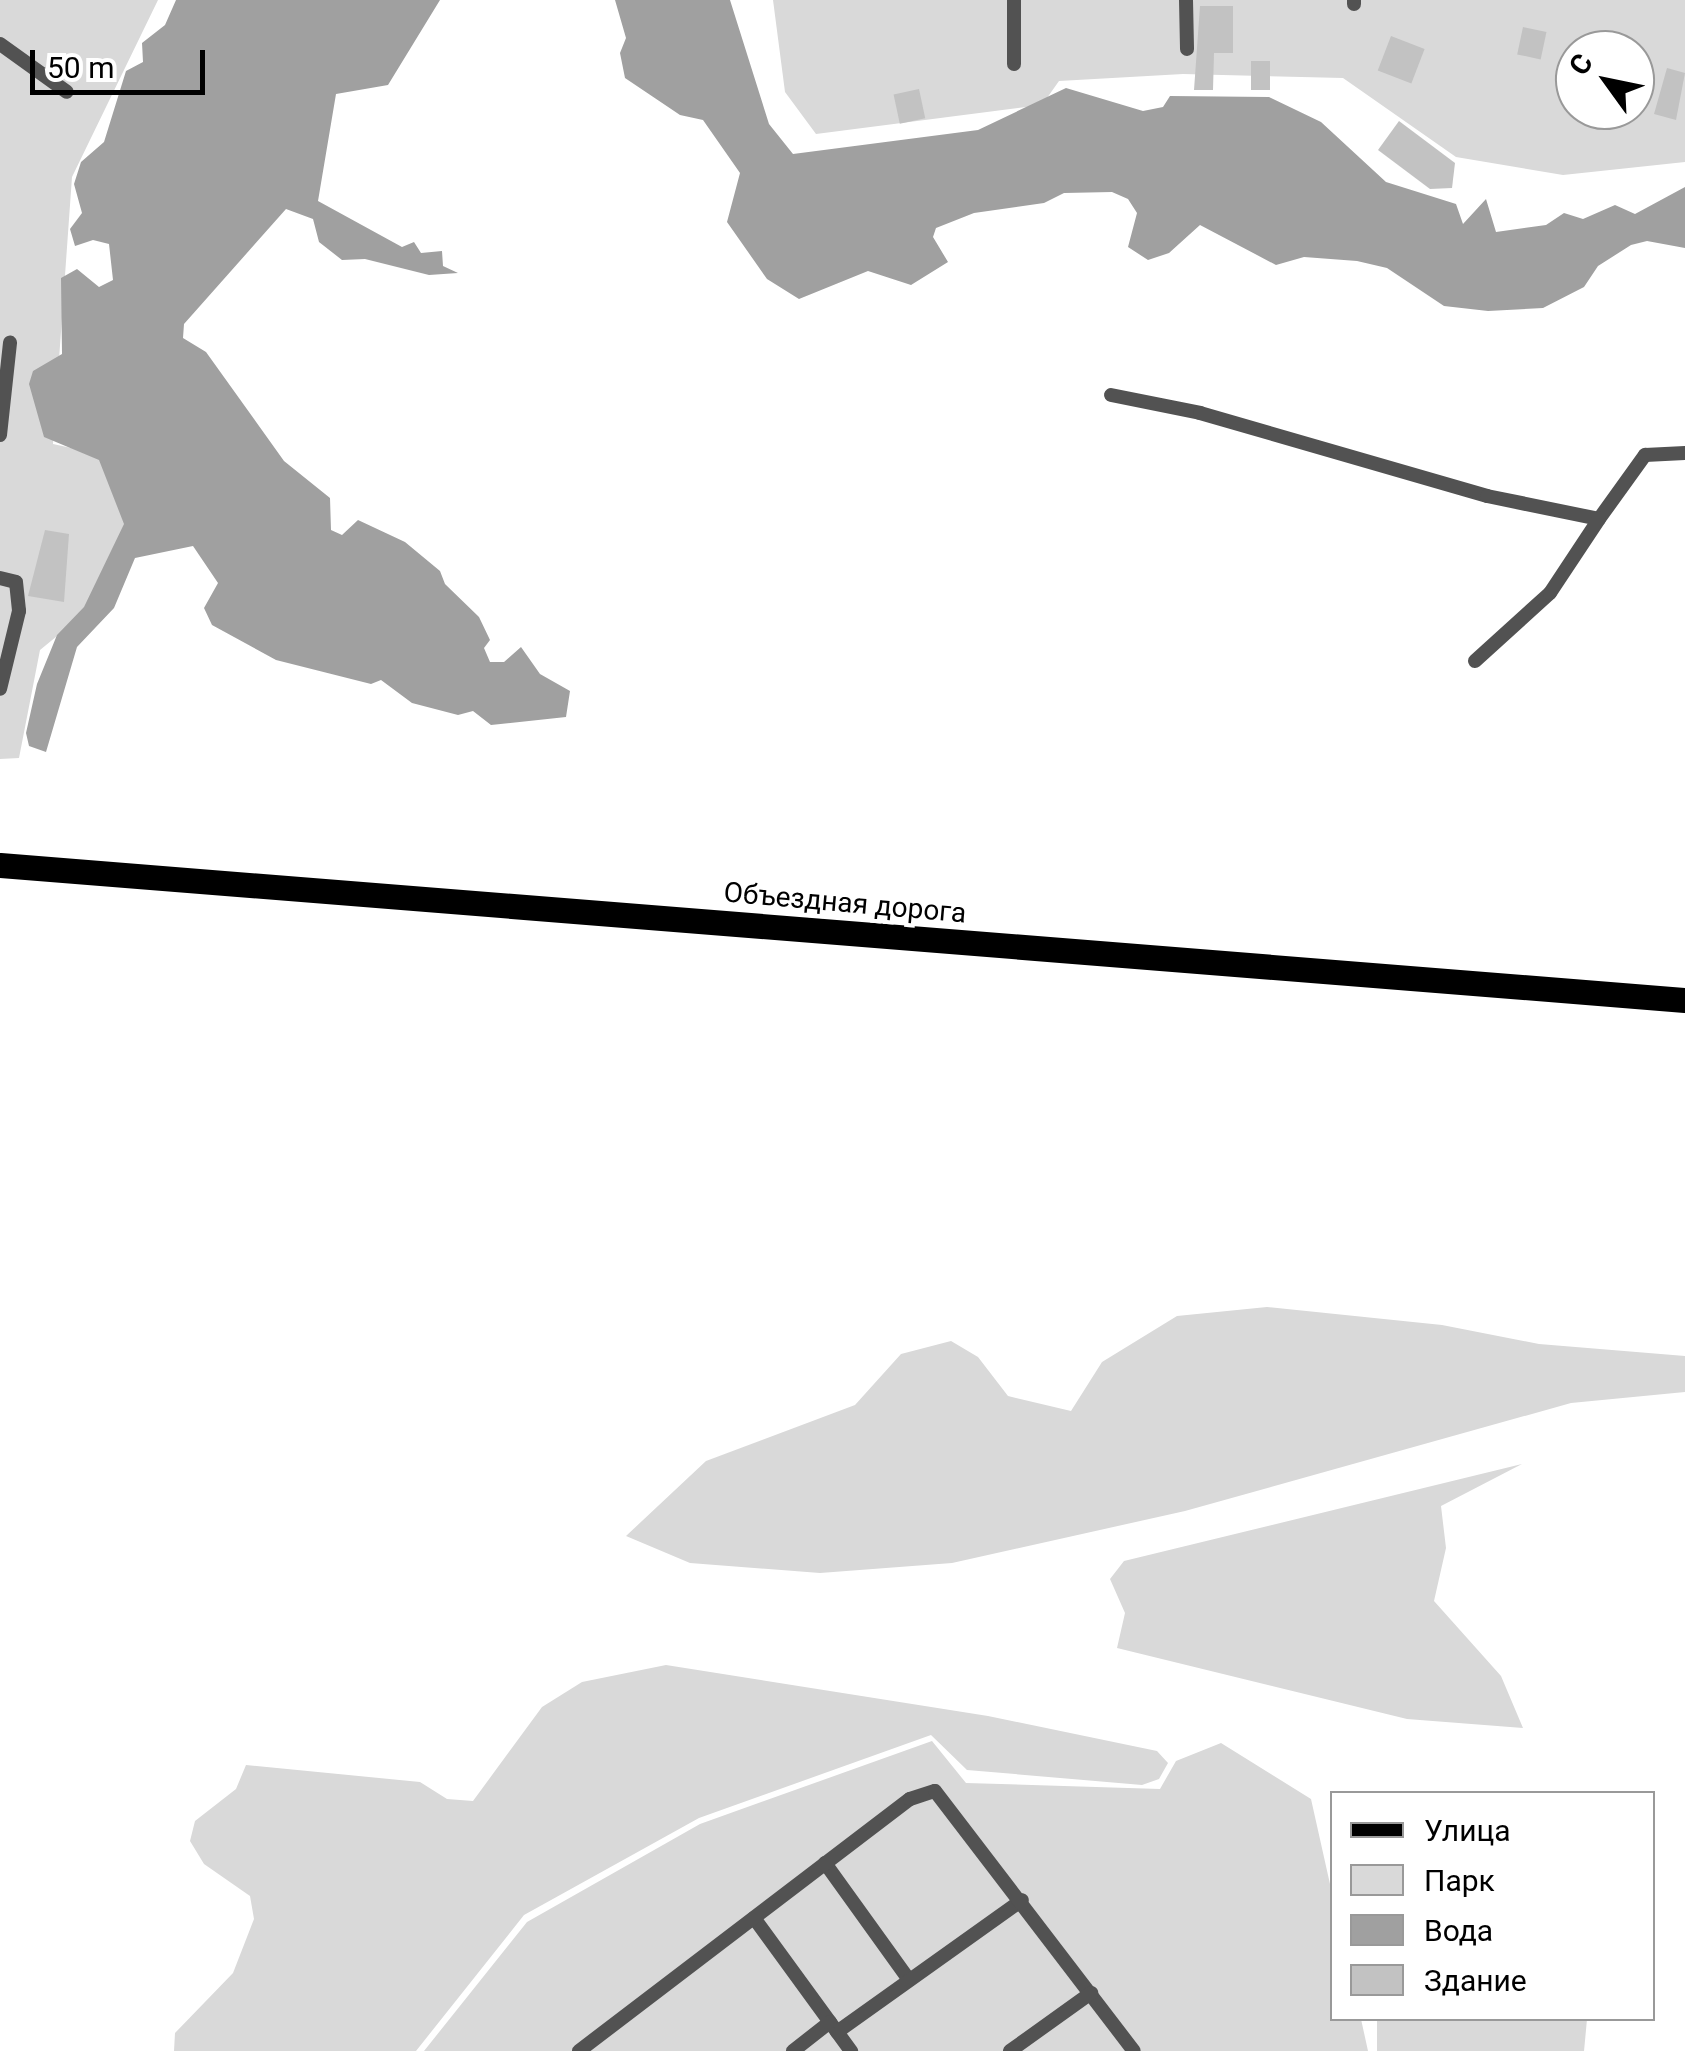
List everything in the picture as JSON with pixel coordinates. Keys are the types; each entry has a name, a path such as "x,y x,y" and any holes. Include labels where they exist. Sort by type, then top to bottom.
{"main road":[{"name":"Объездная дорога","path":"0,865 1685,1000"}],"lane":[{"path":"1014,0 1014,64"},
{"path":"1186,0 1186,49"},
{"path":"0,44 67,92"},
{"path":"0,434 10,343"},
{"path":"1111,395 1200,413 1486,496 1599,519"},
{"path":"1474,662 1550,592 1645,455 1685,454"},
{"path":"0,578 16,582 19,611 0,688"},
{"path":"581,2050 910,1799 934,1790 1134,2051"},
{"path":"825,1863 909,1980"},
{"path":"793,2051 909,1980 1022,1900"},
{"path":"754,1918 851,2051"},
{"path":"1010,2051 1091,1993"}],"green space":[{"path":"0,0 158,0 72,177 53,444 113,457 141,527 112,591 40,650 19,758 0,759"},
{"path":"773,0 1685,0 1685,162 1563,175 1456,157 1343,78 1183,74 1059,81 1042,105 816,134 785,92"},
{"path":"1267,1307 1442,1325 1539,1344 1685,1356 1685,1392 1571,1403 1185,1511 952,1563 820,1573 690,1563 626,1536 706,1461 855,1405 901,1354 951,1341 978,1357 1008,1396 1071,1411 1102,1362 1177,1316"},
{"path":"1522,1464 1441,1506 1446,1548 1434,1601 1501,1676 1523,1728 1407,1719 1117,1648 1125,1613 1110,1579 1124,1561"},
{"path":"666,1665 988,1716 1157,1751 1168,1763 1159,1779 1142,1785 967,1770 931,1735 699,1818 524,1915 416,2051 174,2051 175,2033 233,1973 254,1919 250,1896 204,1864 190,1841 195,1821 236,1789 246,1765 420,1782 447,1799 473,1801 542,1707 582,1682"},
{"path":"932,1741 966,1783 1160,1789 1176,1761 1221,1743 1311,1799 1330,1884 1330,2021 1361,2021 1368,2051 424,2051 527,1922 700,1824"},
{"path":"1377,2021 1587,2021 1584,2051 1377,2051"}],"water":[{"path":"176,0 440,0 388,85 336,94 318,201 402,247 414,242 421,253 442,251 443,266 458,273 429,275 365,259 342,260 319,242 313,219 286,209 184,324 183,338 206,352 284,461 330,498 331,530 342,535 358,520 405,542 440,571 445,584 479,617 490,640 484,648 490,662 504,662 521,647 540,674 570,691 566,717 491,725 473,711 458,715 412,703 381,680 371,684 276,660 212,625 204,608 218,583 193,546 135,558 114,608 77,647 46,752 29,746 26,733 37,684 57,635 84,607 124,524 99,460 44,437 29,384 33,371 62,354 61,278 77,269 99,287 113,280 109,244 93,240 75,246 70,229 82,213 74,184 81,162 104,142 126,71 143,62 142,43 165,25"},
{"path":"615,0 730,0 769,124 793,154 978,130 1066,88 1143,111 1163,107 1170,96 1269,97 1321,122 1386,182 1456,204 1463,224 1486,199 1496,232 1546,225 1564,213 1583,219 1615,205 1635,214 1685,187 1685,248 1647,241 1631,245 1598,266 1584,287 1543,308 1488,311 1444,306 1387,268 1357,261 1304,257 1276,265 1200,225 1169,253 1148,260 1128,247 1137,213 1128,199 1112,192 1064,193 1044,203 974,213 936,228 933,237 948,262 911,285 868,271 799,299 767,279 727,222 740,173 703,120 680,115 625,78 620,53 626,38"}],"building":[{"path":"1200,6 1233,6 1233,53 1214,53 1213,90 1194,90"},
{"path":"1523,27 1546,32 1541,59 1517,54"},
{"path":"1391,36 1425,49 1411,83 1378,71"},
{"path":"1251,61 1270,61 1270,90 1251,90"},
{"path":"1667,68 1685,73 1676,120 1655,114"},
{"path":"919,89 925,118 900,124 894,94"},
{"path":"1399,121 1455,163 1452,188 1430,189 1378,150"},
{"path":"45,530 69,534 64,602 28,596"}]}
